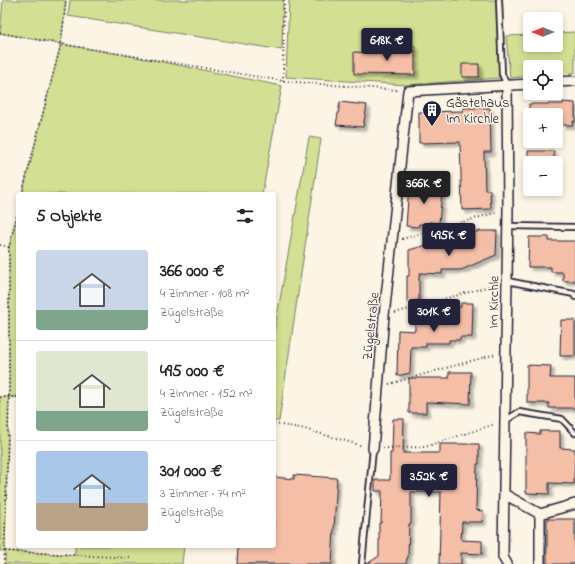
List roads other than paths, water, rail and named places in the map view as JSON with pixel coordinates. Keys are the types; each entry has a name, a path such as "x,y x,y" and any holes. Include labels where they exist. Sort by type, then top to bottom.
{"street":[{"path":"563,82 575,81"},
{"path":"507,86 523,85"},
{"name":"Zügelstraße","path":"372,449 384,316 408,91 507,86"},
{"name":"Im Kirchle","path":"507,86 508,226 503,557 507,564"},
{"path":"504,494 540,514 575,504"},
{"path":"540,514 540,564"}],"lane":[{"path":"499,0 502,74 507,86"},
{"path":"508,226 575,227"},
{"path":"507,281 574,294 575,297"},
{"path":"505,421 518,412 562,419 575,433"},
{"name":"Zügelstraße","path":"362,564 372,449"}],"place":[{"name":"Gästehaus Im Kirchle","path":"432,127"}]}
